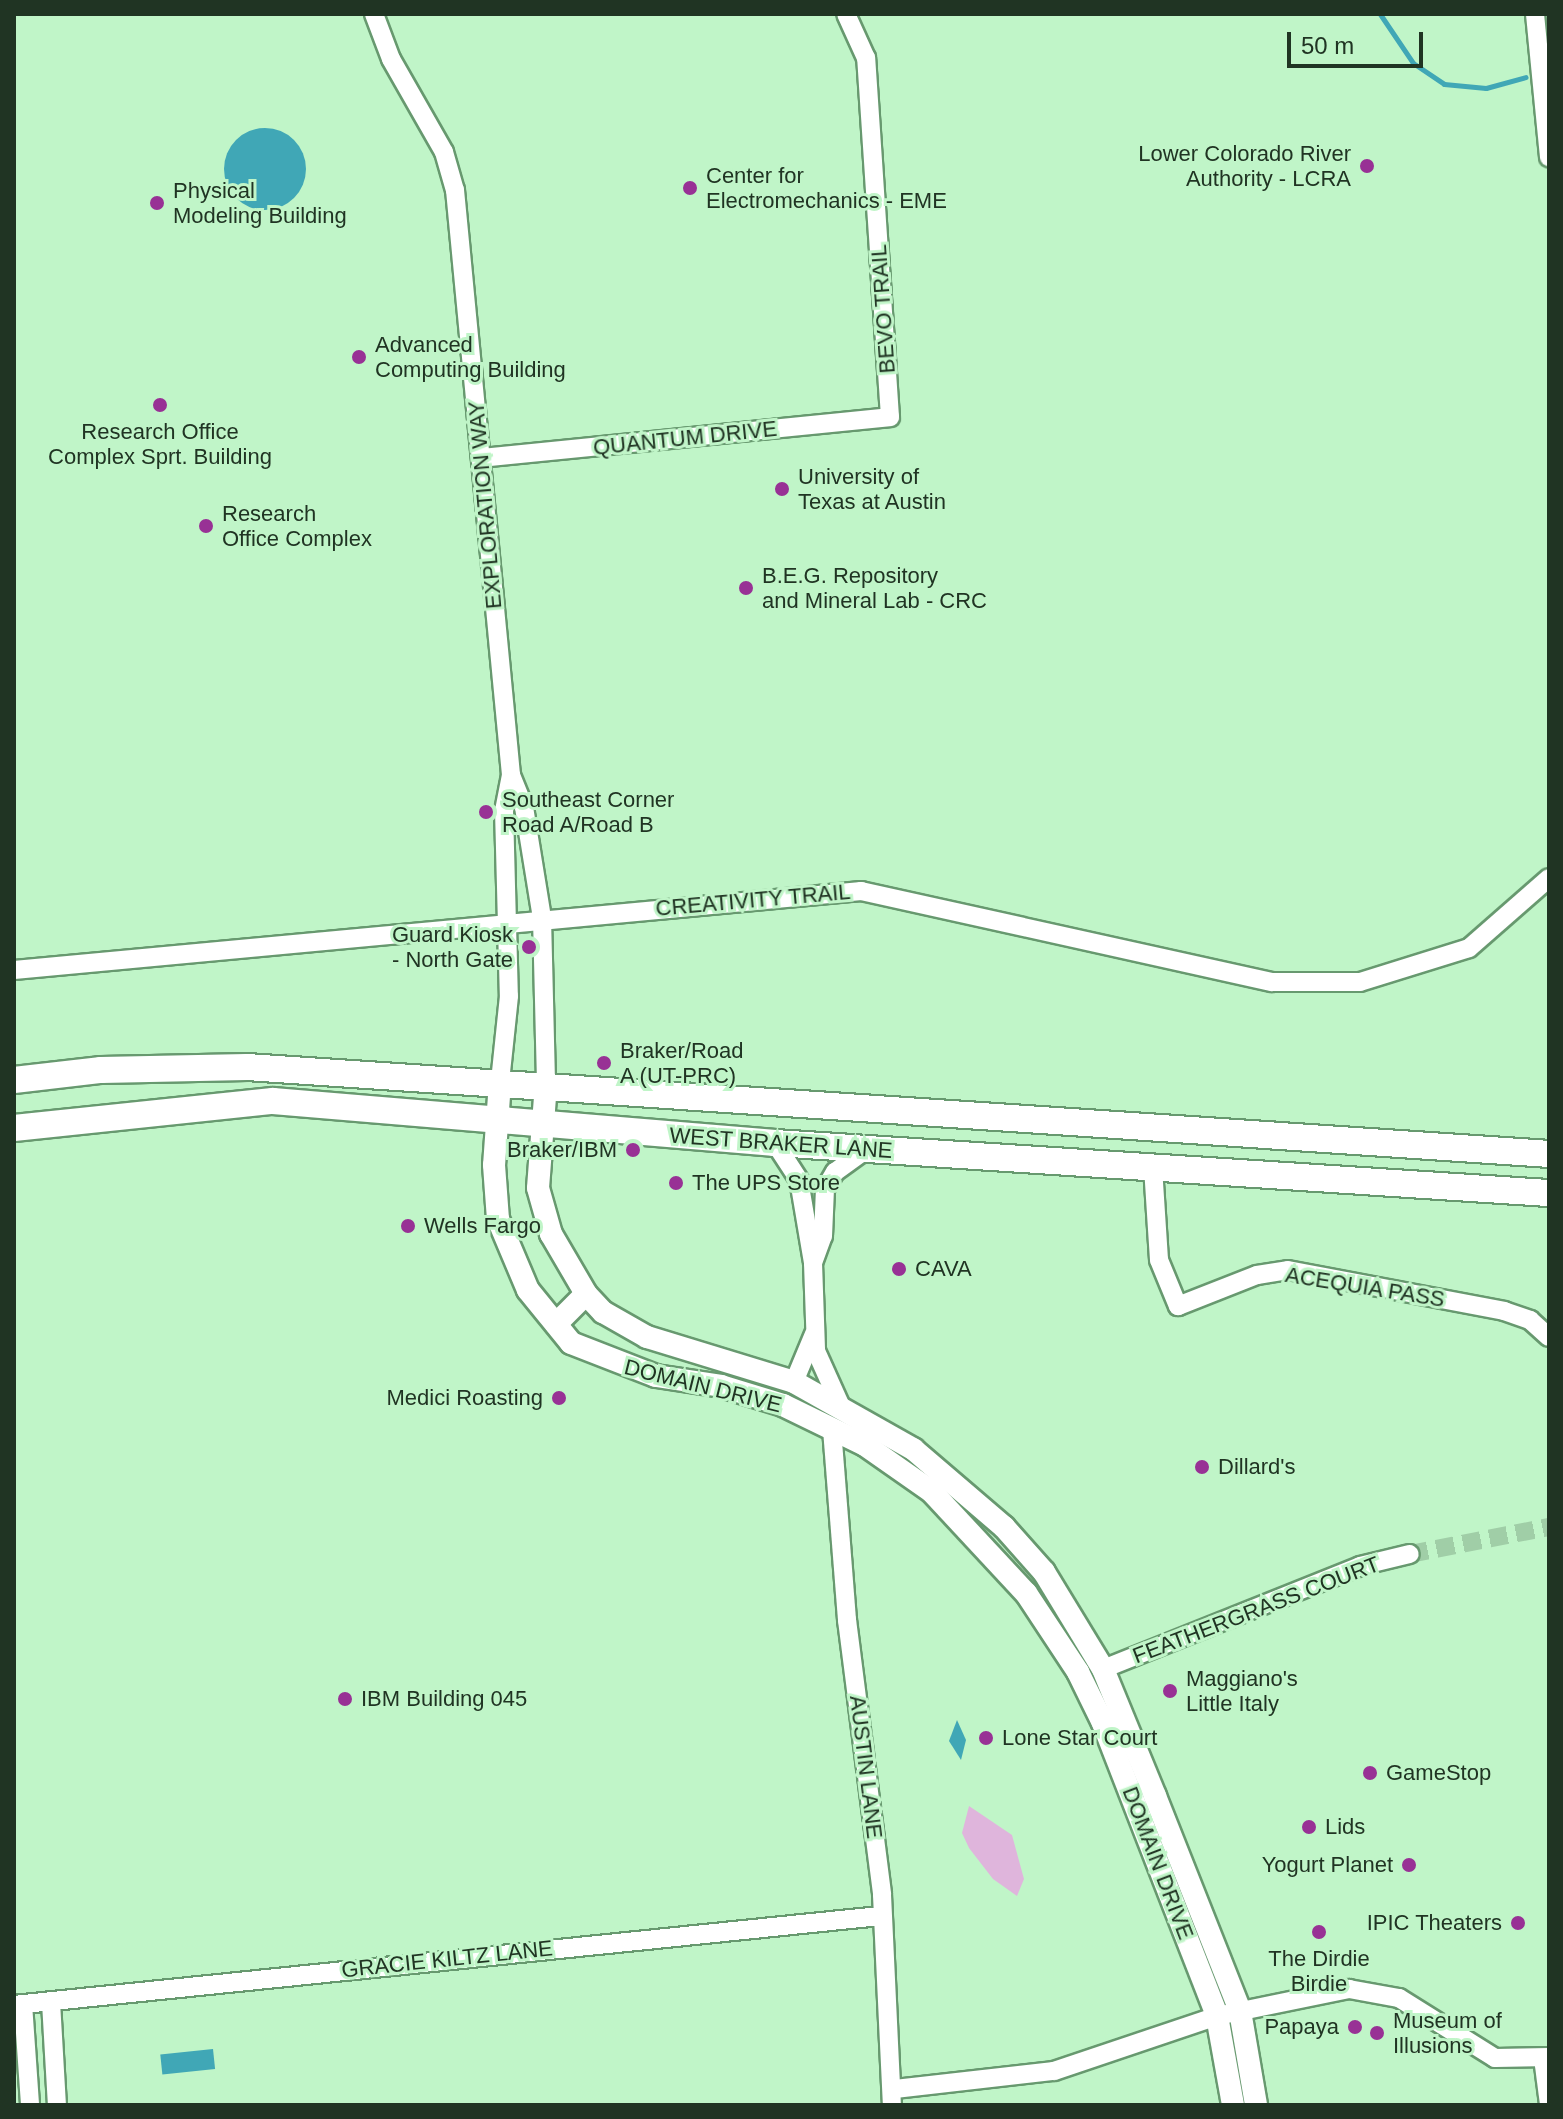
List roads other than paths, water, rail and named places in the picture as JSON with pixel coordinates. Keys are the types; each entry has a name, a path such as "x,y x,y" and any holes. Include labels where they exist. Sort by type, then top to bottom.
{"main road":[{"name":"WEST BRAKER LANE","path":"14,1080 101,1070 247,1067 546,1084 1549,1154"},
{"name":"WEST BRAKER LANE","path":"14,1128 273,1101 541,1126 775,1143 1549,1193"}],"street":[{"name":"EXPLORATION WAY","path":"374,14 391,59 439,141 455,190 511,775 524,807 542,918 546,1084"},
{"name":"BEVO TRAIL","path":"846,14 866,58 890,417"},
{"path":"1535,14 1549,157"},
{"name":"QUANTUM DRIVE","path":"481,458 890,417"},
{"name":"EXPLORATION WAY","path":"500,1082 509,996 503,922 504,810 511,775"},
{"name":"CREATIVITY TRAIL","path":"14,970 542,918 861,891 1272,982 1360,982 1469,948 1549,878"},
{"name":"DOMAIN DRIVE","path":"500,1082 494,1165 498,1219 528,1290 571,1343 613,1363 837,1420"},
{"name":"DOMAIN DRIVE","path":"546,1084 538,1188 551,1234 586,1294 603,1312 647,1337 794,1382 837,1420 922,1470 1004,1527 1044,1572 1103,1669 1240,2011 1256,2105"},
{"path":"775,1143 799,1180 813,1263 815,1331 821,1370 837,1420"},
{"path":"813,1263 823,1236 825,1189 835,1172 868,1148"},
{"name":"ACEQUIA PASS","path":"1153,1167 1159,1260 1178,1306 1257,1275 1288,1270 1504,1311 1530,1320 1549,1337"},
{"path":"556,1324 586,1294"},
{"path":"783,1405 815,1331"},
{"name":"AUSTIN LANE","path":"837,1420 847,1620 882,1895 880,1916 894,2097"},
{"name":"DOMAIN DRIVE","path":"922,1470 1026,1593 1078,1672 1103,1723 1217,2016 1233,2105"},
{"path":"979,1540 1015,1562 1088,1667 1103,1669"},
{"name":"FEATHERGRASS COURT","path":"1103,1669 1360,1566 1410,1554"},
{"name":"GRACIE KILTZ LANE","path":"19,2005 880,1916"},
{"path":"894,2097 1054,2071 1217,2016 1349,1989 1399,1998 1495,2058 1546,2057 1549,2104"},
{"path":"51,2002 57,2105"},
{"path":"19,2005 30,2105"}],"water":[{"path":"265,128 281,131 294,140 303,153 306,169 303,185 294,198 281,207 265,210 249,207 236,198 227,185 224,169 227,153 236,140 249,131"},
{"path":"957,1720 966,1740 961,1760 949,1741"},
{"path":"213,2049 215,2069 162,2074 160,2055"}],"waterway":[{"path":"1380,14 1413,63 1444,84 1486,88 1526,77"}],"tunnel":[{"path":"1410,1554 1549,1527"}],"place":[{"name":"Lower Colorado River Authority - LCRA","path":"1367,166"},
{"name":"Center for Electromechanics - EME","path":"690,188"},
{"name":"Physical Modeling Building","path":"157,203"},
{"name":"Advanced Computing Building","path":"359,357"},
{"name":"Research Office Complex Sprt. Building","path":"160,405"},
{"name":"University of Texas at Austin","path":"782,489"},
{"name":"Research Office Complex","path":"206,526"},
{"name":"B.E.G. Repository and Mineral Lab - CRC","path":"746,588"},
{"name":"Southeast Corner Road A/Road B","path":"486,812"},
{"name":"Guard Kiosk - North Gate","path":"529,947"},
{"name":"Braker/Road A (UT-PRC)","path":"604,1063"},
{"name":"Braker/IBM","path":"633,1150"},
{"name":"The UPS Store","path":"676,1183"},
{"name":"Wells Fargo","path":"408,1226"},
{"name":"CAVA","path":"899,1269"},
{"name":"Medici Roasting","path":"559,1398"},
{"name":"Dillard's","path":"1202,1467"},
{"name":"Maggiano's Little Italy","path":"1170,1691"},
{"name":"IBM Building 045","path":"345,1699"},
{"name":"Lone Star Court","path":"986,1738"},
{"name":"GameStop","path":"1370,1773"},
{"name":"Lids","path":"1309,1827"},
{"name":"Yogurt Planet","path":"1409,1865"},
{"name":"IPIC Theaters","path":"1518,1923"},
{"name":"The Dirdie Birdie","path":"1319,1932"},
{"name":"Papaya","path":"1355,2027"},
{"name":"Museum of Illusions","path":"1377,2033"}]}
